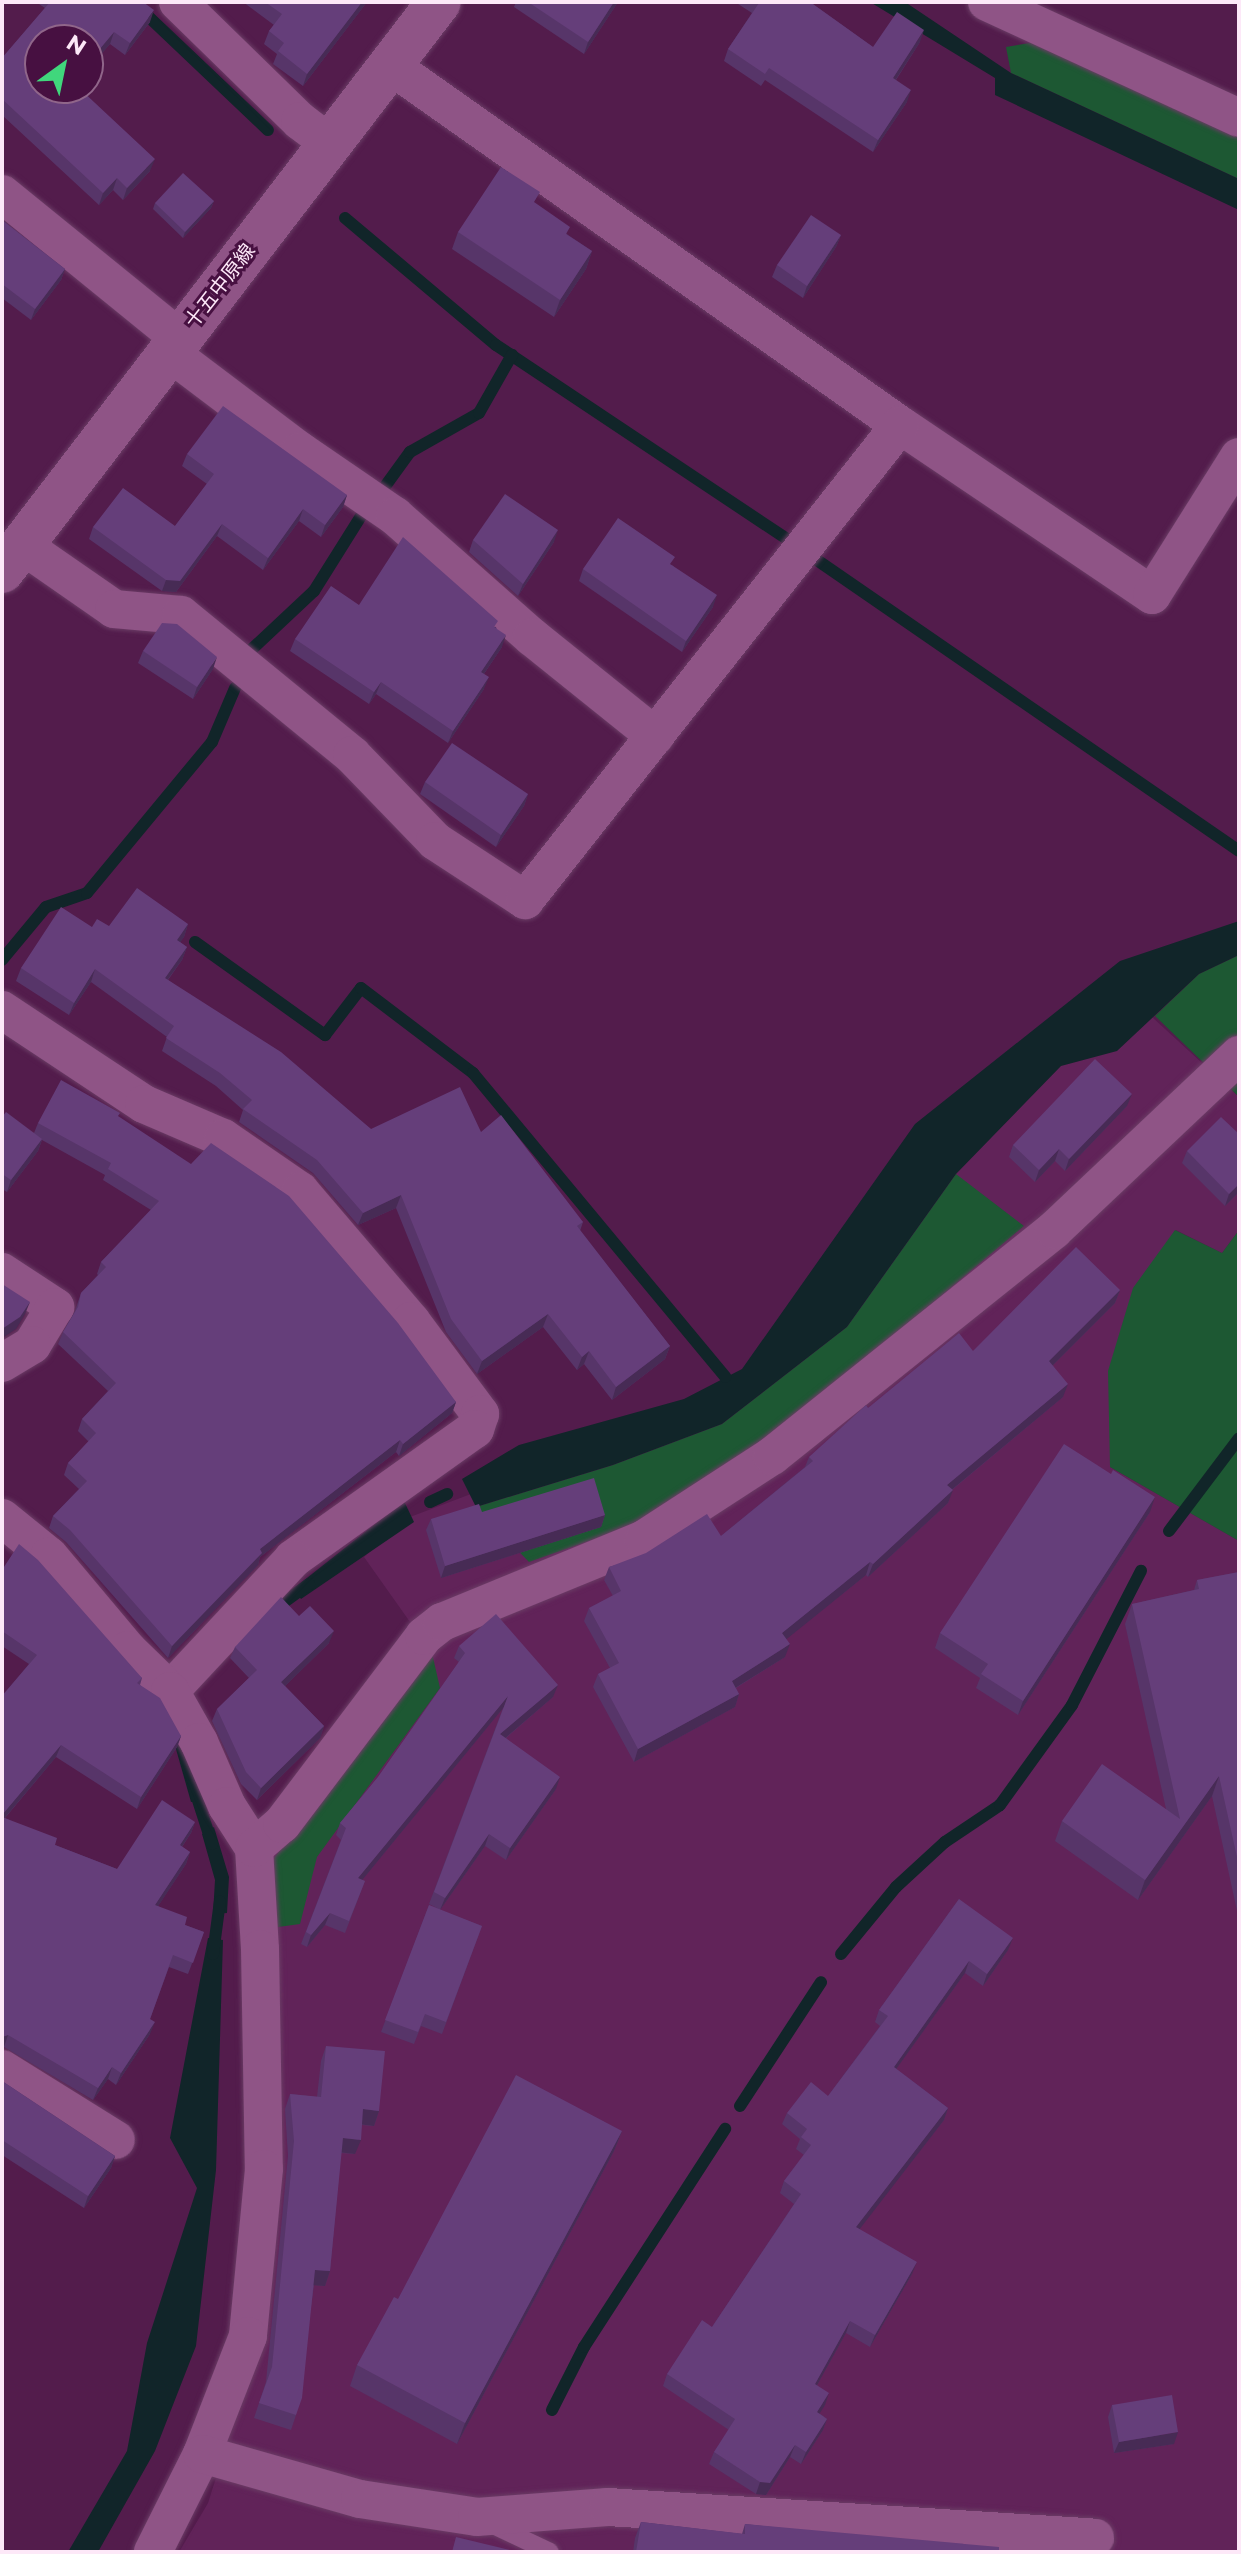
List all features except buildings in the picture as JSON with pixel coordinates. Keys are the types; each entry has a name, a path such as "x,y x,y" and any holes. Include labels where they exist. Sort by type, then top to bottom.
{"main road":[{"name":"十五中原線","path":"7,564 439,2"}],"street":[{"path":"178,2 300,121 330,144"},
{"path":"987,2 1239,118"},
{"path":"391,66 900,425 1152,595 1239,457"},
{"path":"2,194 300,451 395,516 532,637 655,736"},
{"path":"7,564 114,609 181,615 352,755 435,841 525,900 900,425"},
{"path":"2,1010 144,1104 223,1138 300,1191 411,1321 480,1414 475,1429 293,1559 170,1691"},
{"path":"254,1848 282,1824 424,1636 442,1622 644,1539 772,1456 1054,1230 1239,1055"},
{"path":"2,1272 55,1307 32,1345 2,1363"},
{"path":"2,1518 49,1556 128,1650 170,1691 199,1742 227,1806 254,1848 260,1949 264,2169 248,2336 202,2454 153,2552"},
{"path":"2,2069 116,2140"},
{"path":"202,2454 360,2499 477,2517 608,2507 1095,2538"}],"lane":[{"path":"477,2517 550,2552"}],"shaded area":[{"path":"870,2 905,2 1011,73 1239,179 1239,210 995,95 995,78"},
{"path":"1239,921 1239,955 1199,974 1117,1051 1061,1066 956,1174 847,1327 722,1424 613,1465 476,1507 462,1479 519,1445 684,1399 742,1369 915,1124 1120,961"},
{"path":"1140,1006 1239,1097 1239,1230 1222,1253 1176,1230 1110,1467 1239,1541 1239,2552 179,2552 208,2503 258,2345 271,1862 432,1653 364,1557 410,1517 744,1391 948,1141"},
{"path":"404,1501 414,1522 301,1599 293,1589"},
{"path":"170,1728 179,1731 204,1800 191,1802"},
{"path":"214,1827 229,1877 227,1913 213,1914 215,1880 202,1834"},
{"path":"208,1938 223,1940 216,2170 196,2346 155,2451 98,2552 68,2552 127,2451 147,2343 197,2188 170,2138"}],"green space":[{"path":"1035,42 1239,134 1239,179 1011,73 1006,47"},
{"path":"1239,955 1239,1097 1155,1016 1199,974"},
{"path":"956,1174 1024,1226 768,1442 640,1523 529,1562 476,1507 613,1465 722,1424 847,1327"},
{"path":"1175,1230 1222,1253 1239,1230 1239,1541 1110,1467 1108,1371 1133,1288"},
{"path":"432,1653 440,1688 317,1857 300,1924 271,1928 271,1862"}],"waterway":[{"path":"133,2 268,130"},
{"path":"345,218 496,345 790,541"},
{"path":"386,485 410,452 479,413 512,355"},
{"path":"252,649 314,591 361,516"},
{"path":"814,558 1239,851"},
{"path":"2,960 46,907 87,893 212,742 235,688"},
{"path":"195,942 325,1035 361,988 473,1073 725,1377"},
{"path":"1169,1531 1239,1438"},
{"path":"430,1502 447,1494"},
{"path":"841,1954 896,1887 945,1842 1000,1805 1072,1705 1141,1571"},
{"path":"272,1611 309,1584"},
{"path":"193,1785 212,1844"},
{"path":"213,1954 220,1901"},
{"path":"740,2106 821,1982"},
{"path":"552,2410 584,2347 725,2129"}]}
